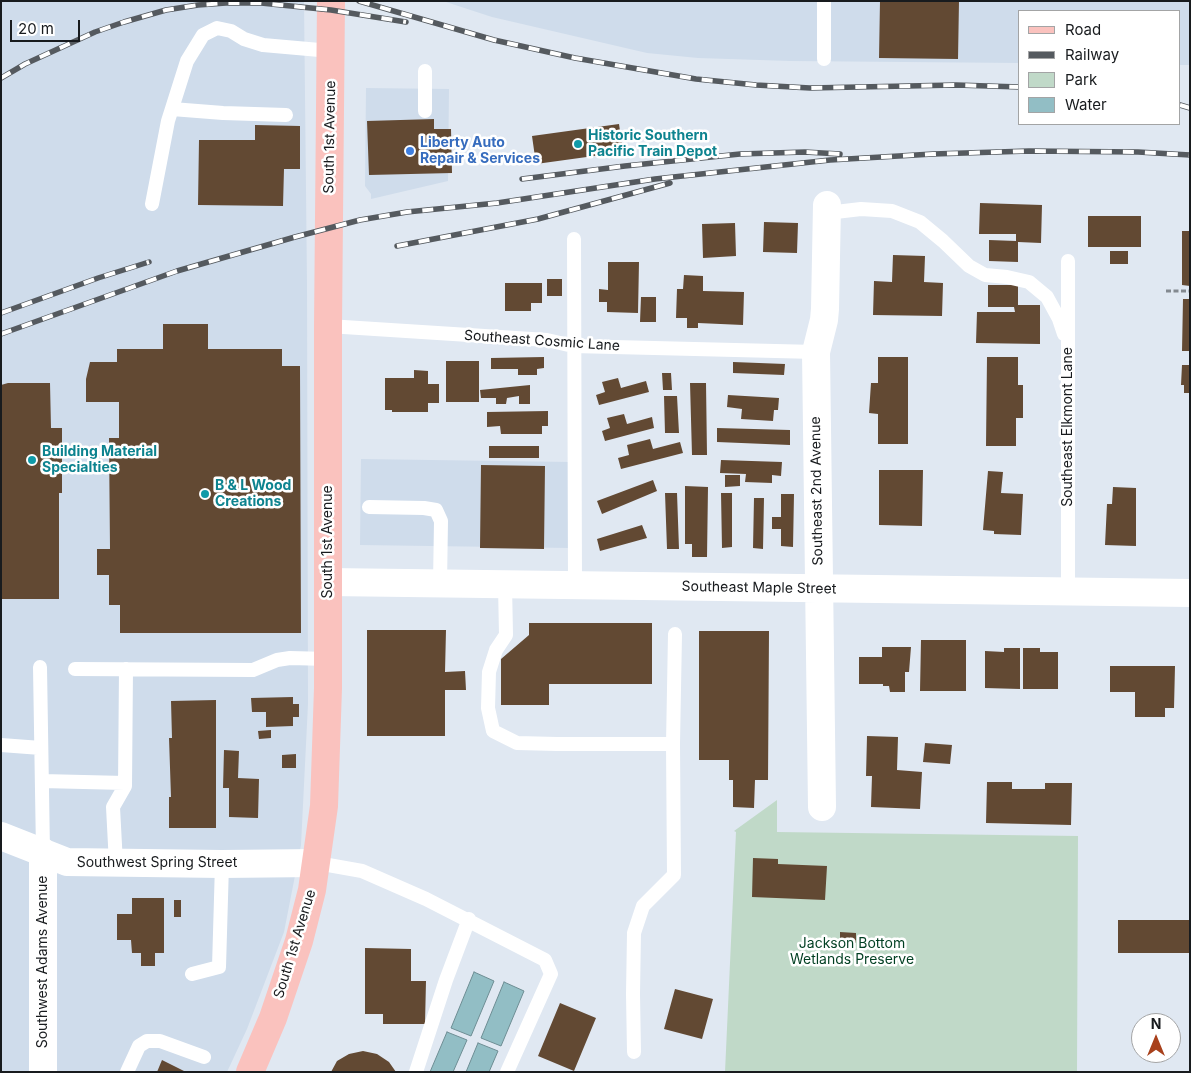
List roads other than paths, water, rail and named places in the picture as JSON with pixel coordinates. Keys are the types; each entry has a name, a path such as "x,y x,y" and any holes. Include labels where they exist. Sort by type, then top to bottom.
{"main road":[{"name":"South 1st Avenue","path":"250,1072 273,1018 293,959 312,890 324,806 328,659 328,326 332,1"}],"street":[{"name":"Southeast 2nd Avenue","path":"822,807 816,352 825,309 827,209"},
{"name":"Southeast Maple Street","path":"328,582 575,587 1190,593"},
{"name":"Southwest Spring Street","path":"1,836 67,862 222,864 317,862"},
{"name":"Southwest Adams Avenue","path":"43,852 43,1072"}],"lane":[{"path":"824,1 824,59"},
{"path":"152,204 168,121 187,61 204,35 217,28 231,31 244,39 263,45 331,51"},
{"path":"425,72 425,111"},
{"path":"172,109 286,115"},
{"path":"827,209 892,211 920,222 969,266 985,275 1029,282 1048,298 1059,319 1068,347"},
{"path":"574,239 575,587"},
{"name":"Southeast Elkmont Lane","path":"1068,261 1068,592"},
{"name":"Southeast Cosmic Lane","path":"328,326 547,340 573,346 816,352"},
{"path":"369,507 436,510 441,521 440,584"},
{"path":"506,585 506,635 496,650 489,672 488,708 493,731 518,742 673,744"},
{"path":"634,1052 632,963 634,933 643,906 674,875 673,744 675,634"},
{"path":"75,669 253,670 277,660 290,658 328,659"},
{"path":"40,667 43,852"},
{"path":"116,864 113,807 125,786 126,669"},
{"path":"1,746 41,748"},
{"path":"42,781 125,783"},
{"path":"317,862 362,871 426,898 545,960 551,974 507,1072"},
{"path":"192,974 219,967 222,864"},
{"path":"416,1072 446,980 469,919"},
{"path":"127,1072 139,1046 147,1041 160,1041 204,1057"}],"water":[{"path":"474,972 494,981 471,1036 451,1028"},
{"path":"504,982 524,991 501,1046 481,1038"},
{"path":"447,1032 467,1040 453,1072 430,1072"},
{"path":"478,1043 498,1051 489,1072 466,1072"}],"railway":[{"path":"359,1 494,40 575,58 696,79 810,88 956,85 1018,87"},
{"path":"1,78 25,64 95,32 166,10 198,5 261,3 331,10 406,22"},
{"path":"1181,105 1190,108"},
{"path":"1,334 177,271 360,220 407,212 497,203 655,179 830,160 1029,151 1138,152 1190,155"},
{"path":"522,179 740,154 805,152 840,154"},
{"path":"397,246 538,219 670,183"},
{"path":"1,313 149,262"}],"place":[{"name":"Historic Southern Pacific Train Depot","path":"578,144"},
{"name":"Liberty Auto Repair & Services","path":"410,151"},
{"name":"Building Material Specialties","path":"32,460"},
{"name":"B & L Wood Creations","path":"205,494"}],"park label":[{"name":"Jackson Bottom Wetlands Preserve","path":"852,952"}]}
